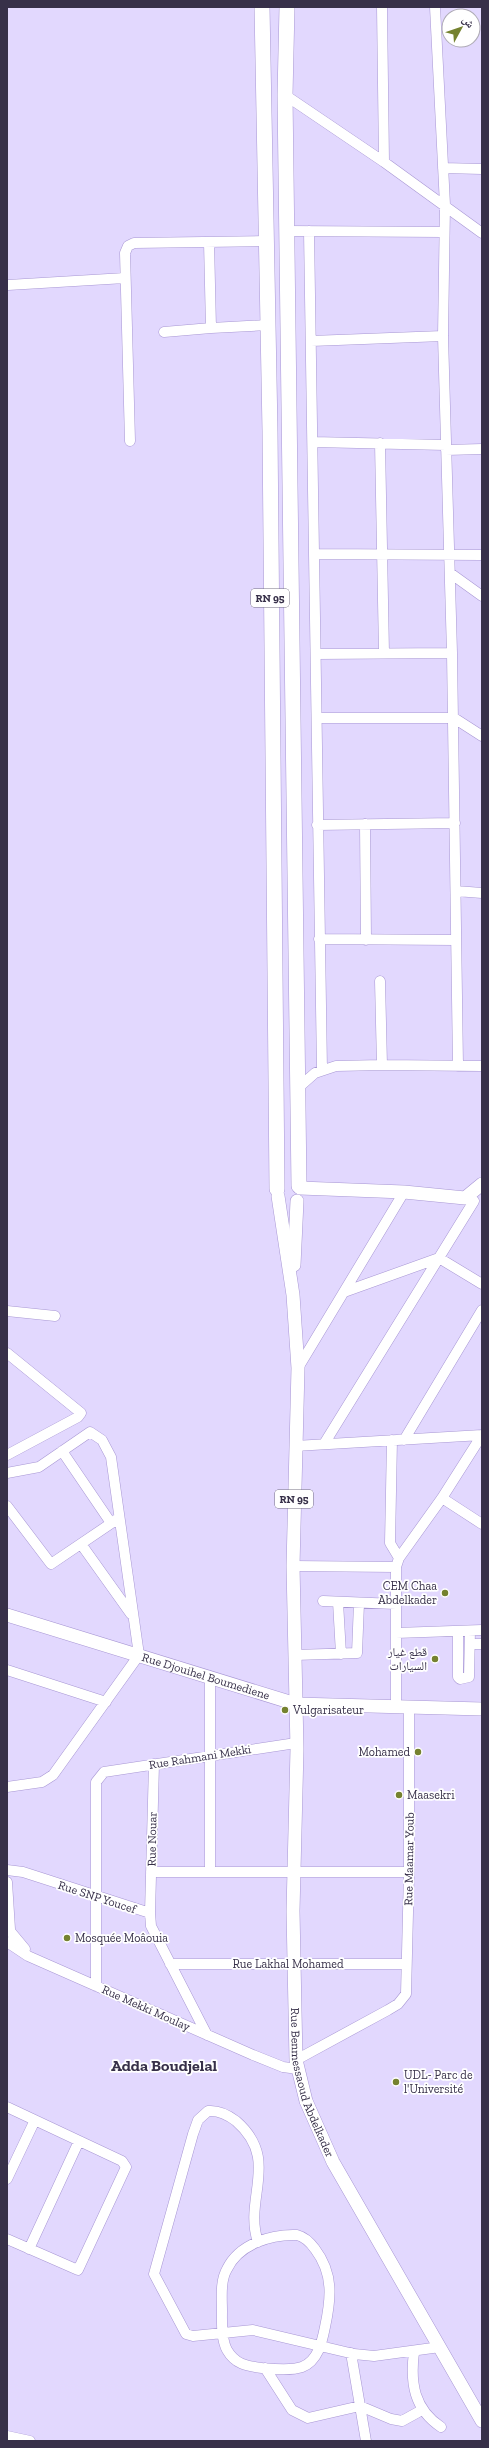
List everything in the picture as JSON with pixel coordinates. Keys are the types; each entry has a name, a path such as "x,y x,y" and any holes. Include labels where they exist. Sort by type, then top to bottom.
{"highway":[{"name":"RN 95","path":"262,7 267,241 278,1193"},
{"name":"RN 95","path":"287,7 285,96 299,1193"}],"main road":[{"path":"299,1193 288,1180 282,1183 278,1193 286,1204 299,1193 318,1189 404,1192 473,1201 482,1184"},
{"name":"RN 95","path":"278,1193 293,1295 298,1368 292,1566 296,1704"},
{"name":"RN 95","path":"293,1295 299,1193"},
{"name":"Rue Djouihel Boumediene","path":"7,1615 296,1704 482,1709"},
{"name":"Rue Benmessaoud Abdelkader","path":"296,1704 294,1964 297,2064 306,2101 333,2162 482,2421"}],"street":[{"path":"382,7 384,162"},
{"path":"435,7 445,205 443,336 454,718 458,1066"},
{"path":"285,96 384,162 482,233"},
{"path":"443,168 482,169"},
{"path":"287,231 444,232"},
{"path":"310,231 316,554 317,825 322,1070"},
{"path":"130,441 125,278 125,253 128,246 134,244 267,241"},
{"path":"209,242 211,328"},
{"path":"8,285 125,278"},
{"path":"164,332 268,325"},
{"path":"311,341 443,336"},
{"path":"313,442 482,449"},
{"path":"380,444 384,653"},
{"path":"316,554 482,555"},
{"path":"450,573 482,596"},
{"path":"316,654 452,653"},
{"path":"317,718 454,718 482,736"},
{"path":"317,825 455,823"},
{"path":"365,824 366,940"},
{"path":"456,891 482,893"},
{"path":"319,940 456,940"},
{"path":"380,981 382,1065"},
{"path":"298,1088 308,1077 322,1070 336,1066 482,1066"},
{"path":"298,1368 404,1192"},
{"path":"324,1444 473,1201"},
{"path":"344,1292 439,1258"},
{"path":"439,1258 482,1284"},
{"path":"404,1440 482,1310"},
{"path":"7,1311 55,1316"},
{"path":"7,1353 81,1413 78,1417 7,1455"},
{"path":"7,1473 22,1472 39,1466 90,1432 102,1440 111,1456 115,1520 139,1655 53,1775 42,1782 7,1787"},
{"path":"295,1446 482,1435"},
{"path":"397,1563 442,1498 482,1435"},
{"path":"392,1440 390,1542 397,1563 396,1706"},
{"path":"62,1451 115,1520"},
{"path":"442,1498 482,1524"},
{"path":"7,1506 50,1564 115,1520"},
{"path":"81,1544 132,1616"},
{"path":"292,1566 397,1563"},
{"path":"323,1601 396,1604"},
{"path":"338,1602 341,1654"},
{"path":"295,1655 356,1654 358,1651 359,1603"},
{"path":"396,1633 482,1630"},
{"path":"458,1631 460,1679 469,1677 470,1631"},
{"path":"470,1644 482,1644"},
{"path":"7,1670 106,1702"},
{"path":"210,1677 210,1872"},
{"name":"Rue Maamar Youb","path":"297,2064 398,2004 406,1994 410,1872 409,1706"},
{"name":"Rue Rahmani Mekki","path":"96,1897 96,1782 104,1772 296,1743"},
{"name":"Rue Nouar","path":"150,1914 154,1764"},
{"name":"Rue SNP Youcef","path":"7,1870 23,1872 150,1914 151,1926 206,2035"},
{"path":"151,1872 410,1872"},
{"path":"7,1882 8,1931 20,1944 39,1960"},
{"path":"96,1897 96,1986"},
{"path":"7,1942 39,1960"},
{"name":"Rue Mekki Moulay","path":"39,1960 253,2055 283,2067 297,2064"},
{"name":"Rue Lakhal Mohamed","path":"170,1964 406,1964"},
{"path":"7,2106 122,2162 126,2167 79,2269 75,2270 7,2239"},
{"path":"258,2242 253,2212 260,2177 258,2156 246,2133 238,2123 222,2112 208,2111 198,2120 193,2134 154,2276 188,2336 253,2330 351,2353 374,2356 440,2348"},
{"path":"7,2179 35,2120"},
{"path":"29,2249 79,2141"},
{"path":"268,2236 300,2236 310,2243 324,2262 328,2272 331,2293 321,2346 315,2357 302,2367 265,2368 238,2363 226,2348 223,2332 222,2285 226,2270 241,2254 268,2236"},
{"path":"414,2352 412,2380 416,2397 422,2410 430,2420 441,2427"},
{"path":"351,2353 366,2441"},
{"path":"265,2368 284,2398 300,2415 308,2418 360,2406 391,2419 402,2421 422,2410"},
{"path":"7,2436 30,2441"}],"place":[{"name":"CEM Chaa Abdelkader","path":"445,1593"},
{"name":"قطع غيار السيارات","path":"435,1659"},
{"name":"Vulgarisateur","path":"285,1710"},
{"name":"Mohamed","path":"418,1752"},
{"name":"Maasekri","path":"399,1795"},
{"name":"Mosquée Moâouia","path":"67,1938"},
{"name":"UDL- Parc de l'Université","path":"396,2082"}],"district":[{"name":"Adda Boudjelal","path":"164,2065"}]}
